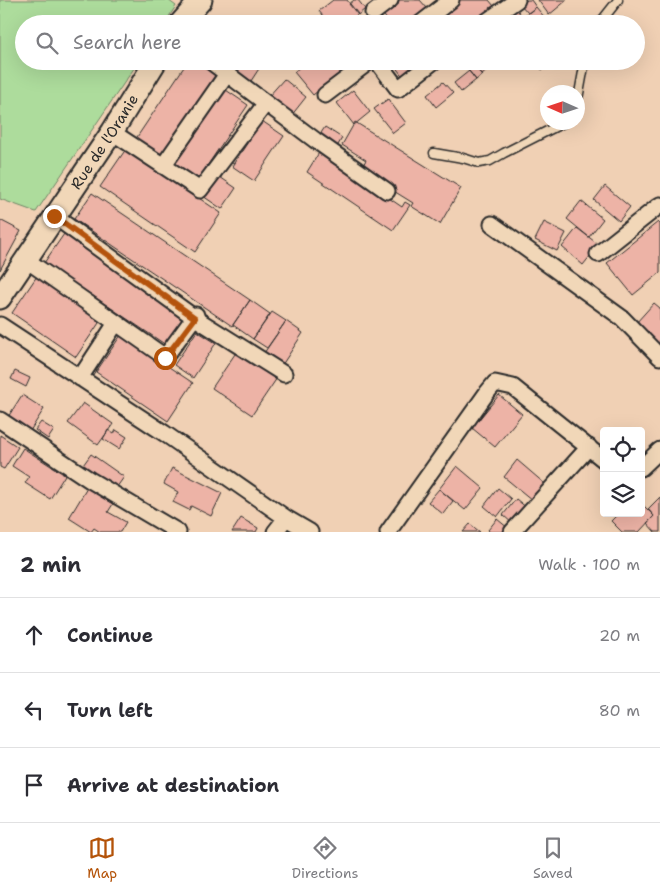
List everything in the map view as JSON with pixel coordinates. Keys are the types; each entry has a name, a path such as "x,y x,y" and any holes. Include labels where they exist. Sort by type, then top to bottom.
{"street":[{"path":"373,13 390,0"},
{"path":"434,5 451,0"},
{"path":"495,15 516,0"},
{"path":"186,15 194,2"},
{"name":"Rue de l'Oranie","path":"0,298 112,132 150,70"},
{"path":"222,70 388,191"},
{"path":"325,95 358,70"},
{"path":"384,70 398,89 422,70"},
{"path":"163,166 227,74"},
{"path":"112,132 200,190 266,103"},
{"path":"598,254 660,205"},
{"path":"54,216 196,317 284,374"},
{"path":"492,224 622,318 660,357"},
{"path":"25,259 165,358 196,317"},
{"path":"80,378 116,323"},
{"path":"0,325 164,433 286,518 310,532"},
{"path":"388,532 486,394 496,383 513,387 600,457"},
{"path":"0,420 90,480 178,532"},
{"path":"512,532 589,447"},
{"path":"645,464 660,450"},
{"path":"275,532 286,518"}],"lane":[{"path":"606,15 618,0"},
{"path":"580,85 583,70"},
{"path":"434,153 463,158 478,163 490,161 549,130"}],"green space":[{"path":"0,0 168,0 176,6 170,15 15,15 15,70 133,70 36,212 0,199"}],"building":[{"path":"333,0 347,0 358,14 322,15 319,11"},
{"path":"354,0 358,0 365,9 358,15 349,4"},
{"path":"393,0 420,0 427,8 418,15 384,15 380,10"},
{"path":"459,0 489,0 494,6 483,15 440,15"},
{"path":"527,0 531,0 536,7 528,13 521,5"},
{"path":"538,0 567,0 549,15"},
{"path":"515,7 521,15 505,15"},
{"path":"536,7 543,15 526,15"},
{"path":"182,70 212,70 219,75 162,159 135,140"},
{"path":"233,70 258,70 249,84"},
{"path":"296,70 343,70 313,95 294,72"},
{"path":"398,70 414,70 404,78"},
{"path":"468,70 478,70 482,75 476,80"},
{"path":"478,70 488,70 482,75"},
{"path":"469,71 476,80 461,92 454,83"},
{"path":"284,79 306,97 291,116 268,97"},
{"path":"443,82 453,93 436,107 427,95"},
{"path":"223,88 248,105 197,181 172,164"},
{"path":"353,90 370,112 354,125 337,103"},
{"path":"388,99 406,123 393,133 374,109"},
{"path":"262,121 284,136 254,181 232,166"},
{"path":"355,122 461,188 440,224 411,206 413,203 360,170 366,160 342,145"},
{"path":"325,127 342,138 337,147 319,136"},
{"path":"126,149 221,213 195,252 100,187"},
{"path":"320,151 402,207 405,202 410,205 393,230 307,172"},
{"path":"214,173 236,188 222,209 200,194"},
{"path":"605,186 630,207 619,221 594,200"},
{"path":"92,193 250,300 232,326 74,219"},
{"path":"581,201 603,219 589,237 567,219"},
{"path":"0,220 21,231 0,270"},
{"path":"544,222 566,233 557,251 535,240"},
{"path":"658,222 660,224 660,273 633,295 607,263"},
{"path":"577,228 599,245 583,265 562,247"},
{"path":"64,234 185,316 166,345 44,263"},
{"path":"37,276 101,320 76,357 12,313"},
{"path":"250,300 270,314 253,339 233,325"},
{"path":"654,303 660,308 660,345 636,323"},
{"path":"272,312 286,321 267,348 253,339"},
{"path":"286,321 303,333 282,365 264,353"},
{"path":"197,331 216,343 193,378 174,365"},
{"path":"121,335 193,383 168,421 96,372"},
{"path":"237,351 277,378 252,415 212,388"},
{"path":"15,371 30,378 26,387 11,379"},
{"path":"22,395 44,409 30,431 8,417"},
{"path":"499,395 522,414 495,447 472,428"},
{"path":"83,403 113,424 98,445 68,423"},
{"path":"41,422 54,430 48,439 35,430"},
{"path":"108,430 114,434 116,430 127,437 119,449 103,439"},
{"path":"0,435 18,447 4,469 0,467"},
{"path":"23,448 65,475 50,499 25,483 29,477 12,466"},
{"path":"91,454 124,477 114,491 81,468"},
{"path":"517,460 545,484 532,500 504,477"},
{"path":"457,466 483,488 465,510 439,489"},
{"path":"172,468 222,493 211,516 191,506 189,510 173,502 178,492 164,484"},
{"path":"87,488 113,504 108,512 126,522 120,532 100,532 94,528 91,532 69,518"},
{"path":"498,488 511,499 497,517 484,506"},
{"path":"439,489 453,501 443,514 428,502"},
{"path":"660,497 660,532 655,532 647,523 654,516 648,509"},
{"path":"516,499 527,508 514,525 503,515"},
{"path":"645,507 654,516 639,532 622,532 611,521 615,517 645,517"},
{"path":"241,518 258,528 256,532 232,532"},
{"path":"497,519 508,528 505,532 490,532 488,530"},
{"path":"470,524 480,532 463,532"}],"route":[{"path":"54,216 195,318 165,358"}]}
